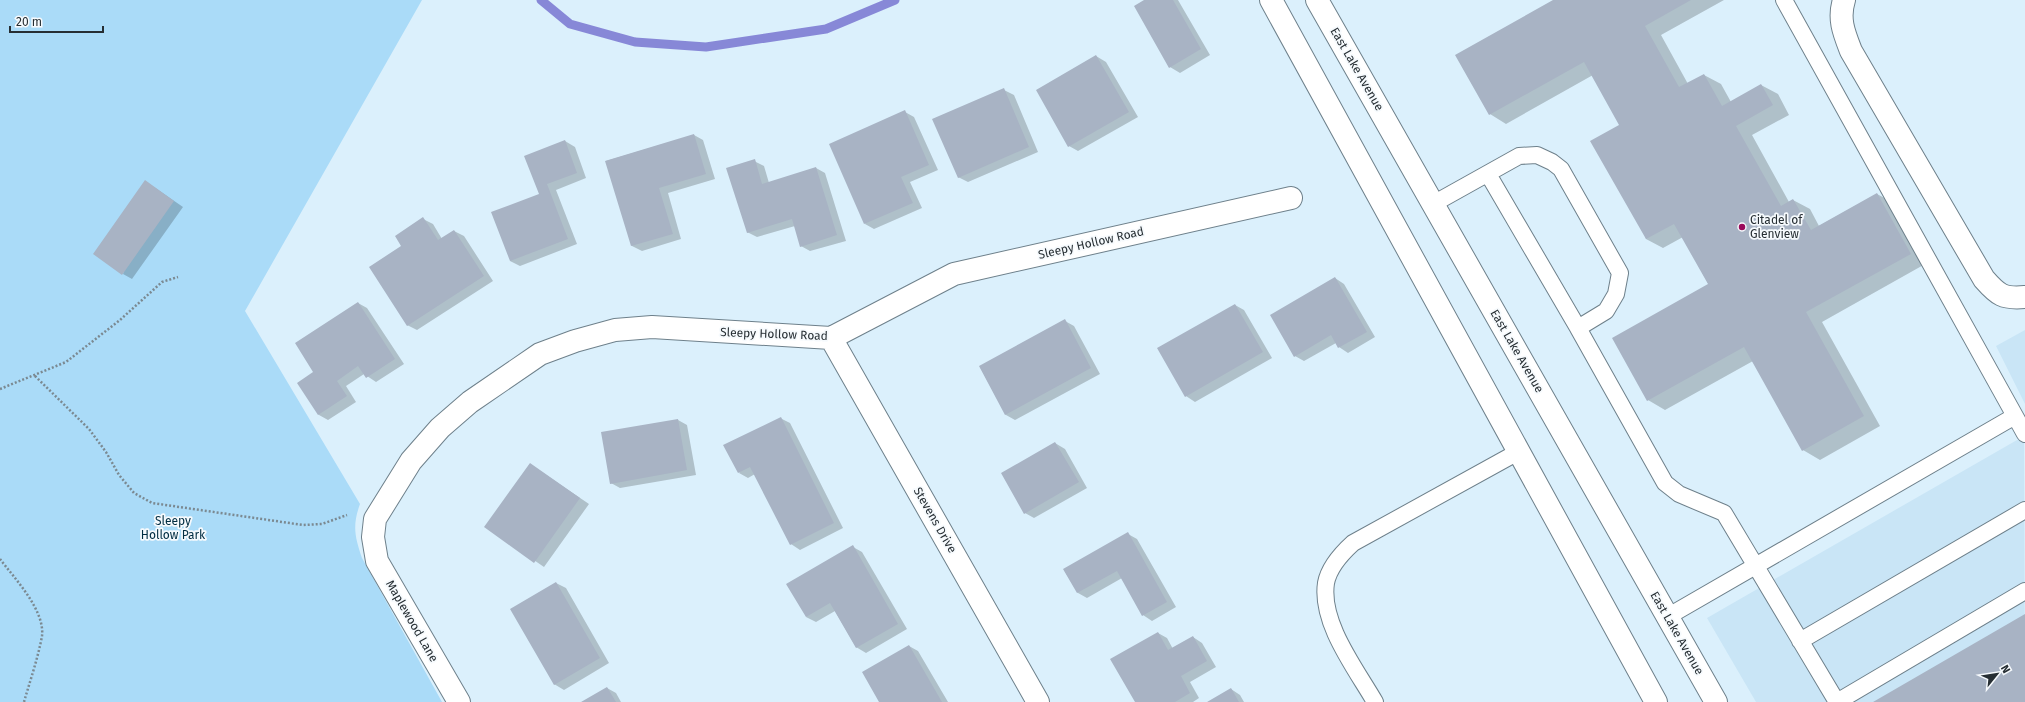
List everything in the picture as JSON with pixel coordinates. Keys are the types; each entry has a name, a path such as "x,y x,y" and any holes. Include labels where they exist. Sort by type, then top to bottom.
{"street":[{"path":"1272,0 1656,702"},
{"name":"East Lake Avenue","path":"1318,0 1716,702"},
{"path":"1844,0 1841,10 1842,27 1851,52 1984,279 1998,295 2019,298"},
{"name":"Sleepy Hollow Road","path":"373,536 375,519 387,498 411,461 440,428 470,402 540,354 576,341 615,330 652,327 831,338 954,274 1291,198"},
{"name":"Stevens Drive","path":"831,338 1038,702"},
{"name":"Maplewood Lane","path":"373,536 377,561 459,702"}],"lane":[{"path":"1784,0 2025,434"},
{"path":"1433,204 1519,156 1537,155 1552,162 1561,170 1620,273 1616,294 1606,311 1578,328"},
{"path":"1488,174 1578,328 1665,483 1679,494 1724,513 1837,702 2025,591"},
{"path":"1667,617 2015,416"},
{"path":"1375,702 1332,628 1330,621 1326,600 1326,582 1339,556 1353,543 1518,452"},
{"path":"1800,641 2025,510"}],"path":[{"path":"0,390 66,362 120,320 162,282 178,277"},
{"path":"35,376 88,429 106,452 119,475 134,493 152,503 303,525 322,524 347,515"},
{"path":"0,559 34,604 40,620 42,635 24,702"}],"shaded area":[{"path":"2025,330 2025,404 1996,346"},
{"path":"2024,436 2025,702 1756,702 1707,618"}],"green space":[{"name":"Sleepy Hollow Park","path":"0,0 422,0 245,311 360,504 356,519 355,531 362,558 442,702 0,702"}],"building":[{"path":"1144,0 1173,0 1201,49 1169,68 1134,6"},
{"name":"Citadel of Glenview","path":"1553,0 1691,0 1645,26 1679,87 1704,74 1722,106 1761,84 1773,105 1736,126 1781,206 1793,199 1811,230 1877,193 1911,254 1806,312 1864,416 1802,451 1744,347 1647,401 1612,338 1708,284 1674,224 1646,239 1590,141 1619,125 1584,62 1489,115 1455,55"},
{"path":"1096,55 1129,112 1068,147 1036,90"},
{"path":"1004,88 1029,147 958,178 932,119"},
{"path":"905,110 929,165 901,177 913,203 864,224 829,144"},
{"path":"694,134 706,174 659,188 673,234 631,246 605,161"},
{"path":"565,140 577,173 547,184 568,239 510,261 491,212 539,194 524,156"},
{"path":"755,159 762,184 816,167 837,235 800,247 792,219 747,233 726,168"},
{"path":"145,180 174,201 122,275 93,254"},
{"path":"423,217 438,240 454,230 484,276 407,326 369,267 401,246 395,236"},
{"path":"1335,277 1367,332 1338,348 1331,335 1294,357 1270,315"},
{"path":"358,302 395,359 366,378 358,366 337,381 347,396 318,415 297,383 313,372 295,343"},
{"path":"1235,304 1263,352 1185,397 1157,348"},
{"path":"1065,319 1091,368 1005,415 979,366"},
{"path":"781,417 834,523 790,545 750,467 738,473 723,445"},
{"path":"678,419 687,470 610,484 601,432"},
{"path":"1055,442 1079,482 1024,514 1001,473"},
{"path":"530,463 580,498 534,563 484,527"},
{"path":"1128,532 1167,602 1142,616 1117,571 1077,593 1063,569"},
{"path":"853,545 898,624 856,648 830,603 806,617 786,584"},
{"path":"556,582 600,658 554,685 510,609"},
{"path":"2025,614 2025,702 1873,702"},
{"path":"1158,632 1168,650 1193,636 1207,661 1181,676 1190,693 1175,702 1135,702 1110,659"},
{"path":"909,645 942,702 879,702 862,672"},
{"path":"607,687 616,702 581,702"},
{"path":"1231,688 1239,702 1207,702"}],"waterway":[{"path":"541,0 570,24 635,42 706,47 826,29 895,0"}],"place":[{"name":"Citadel of Glenview","path":"1742,227"}]}
